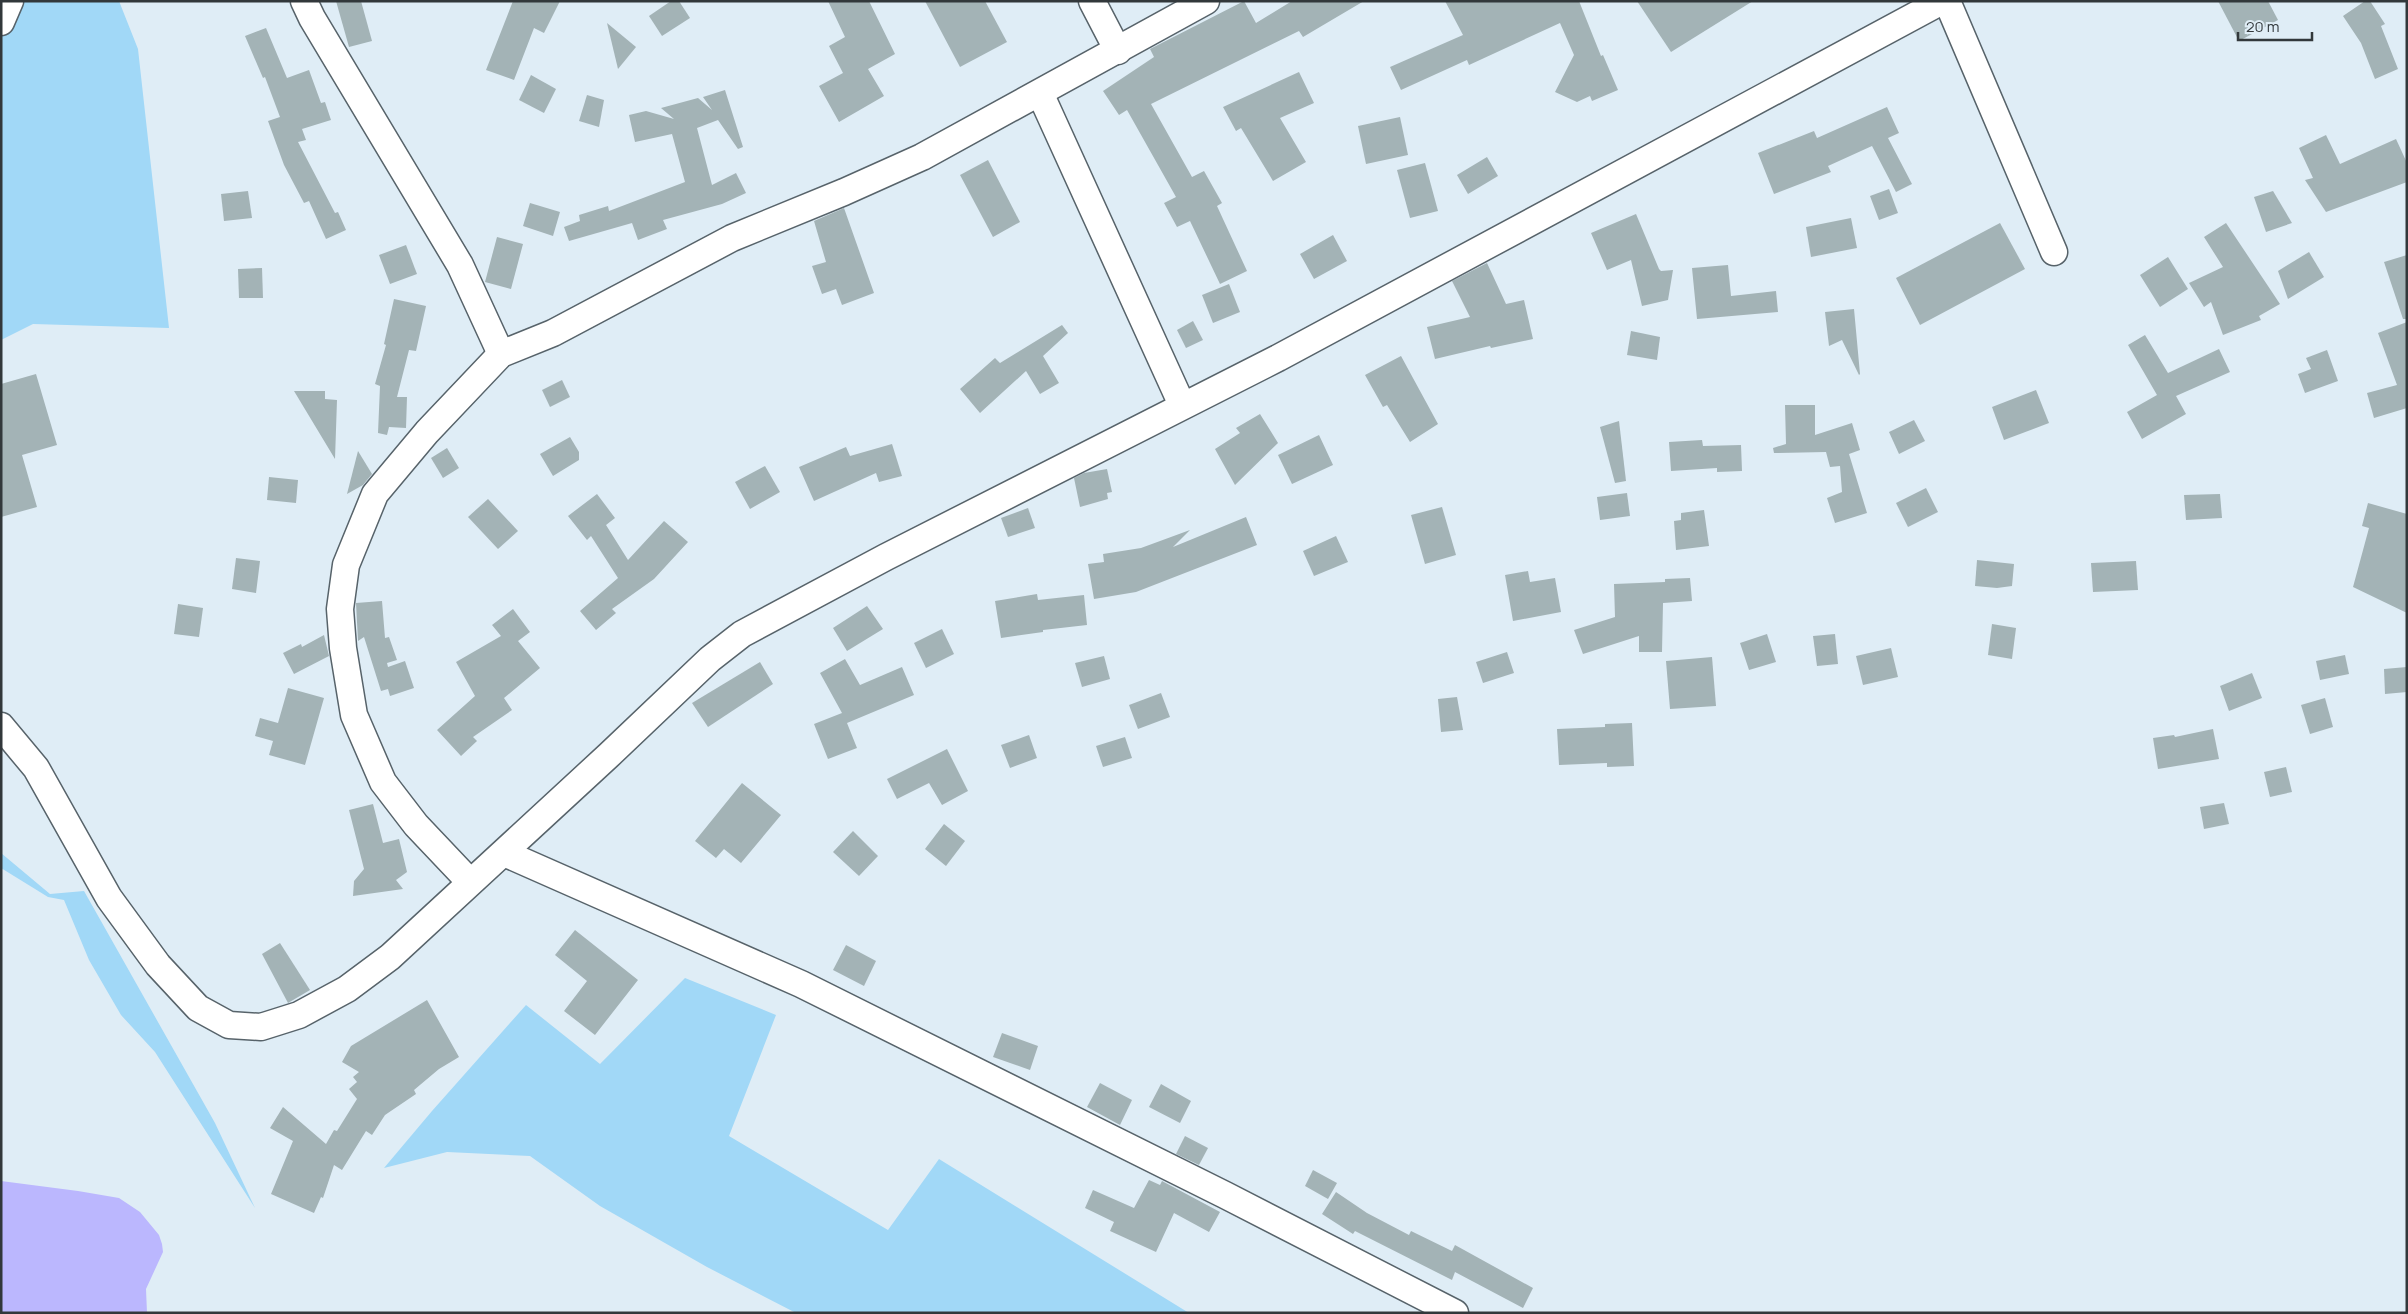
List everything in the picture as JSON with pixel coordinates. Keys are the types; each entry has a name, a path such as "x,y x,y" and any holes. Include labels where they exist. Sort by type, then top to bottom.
{"street":[{"path":"1,22 10,1"},
{"path":"304,1 312,18 460,265 501,354"},
{"path":"1092,1 1118,51"},
{"path":"470,882 416,825 382,782 354,715 343,648 340,608 346,565 375,494 427,432 501,354 553,333 732,238 844,192 922,157 1206,1"},
{"path":"1,726 36,768 109,898 158,965 198,1008 229,1025 261,1027 299,1015 347,989 390,957 504,853 710,659 742,634 886,557 1055,473 1182,405 1278,358 1942,1"},
{"path":"1947,1 2054,252"},
{"path":"1040,93 1182,405"},
{"path":"504,853 801,984 1234,1199 1455,1313"}],"shaded area":[{"path":"1,1 119,1 138,49 169,328 33,324 1,340"},
{"path":"1,853 50,894 84,891 215,1123 255,1208 155,1052 121,1015 89,960 64,900 48,897 1,868"},
{"path":"685,978 776,1015 729,1136 888,1230 939,1159 1189,1313 796,1313 707,1267 600,1206 530,1156 447,1152 384,1168 526,1005 600,1064"},
{"path":"1,1181 119,1198 140,1212 159,1235 163,1252 146,1289 147,1313 1,1313"}],"building":[{"path":"336,1 361,1 372,41 349,47"},
{"path":"513,1 560,1 544,33 534,28 514,80 486,70"},
{"path":"671,1 679,1 690,18 662,36 649,16"},
{"path":"828,1 869,1 895,54 868,69 884,96 839,122 819,86 843,73 829,46 845,37"},
{"path":"925,1 985,1 1007,42 960,67"},
{"path":"1244,1 1256,23 1292,1 1364,1 1303,37 1299,31 1151,104 1192,177 1204,171 1222,203 1217,206 1247,271 1220,284 1190,221 1177,227 1164,203 1176,197 1127,110 1119,115 1103,91 1154,57 1150,49"},
{"path":"1445,1 1579,1 1601,56 1603,55 1618,90 1592,101 1590,96 1577,102 1555,92 1574,55 1560,23 1469,65 1467,60 1401,90 1390,67 1463,35"},
{"path":"1637,1 1753,1 1671,52"},
{"path":"2218,1 2268,1 2278,20 2239,41"},
{"path":"2365,1 2370,1 2385,24 2381,26 2398,69 2375,79 2361,43 2343,16"},
{"path":"607,23 636,47 618,69"},
{"path":"266,28 287,78 309,70 321,103 325,102 331,120 302,129 306,140 298,142 335,213 338,212 346,230 326,239 309,201 304,203 284,165 268,121 280,117 265,77 263,78 245,36"},
{"path":"1299,72 1314,103 1280,118 1306,162 1273,181 1241,128 1236,131 1223,107"},
{"path":"531,75 556,89 544,113 519,100"},
{"path":"725,90 743,147 738,149 718,120 697,128 712,185 736,173 746,193 722,204 663,220 667,229 638,240 632,223 569,241 564,227 580,221 579,215 608,206 609,211 685,182 672,134 635,142 629,115 646,111 674,119 661,108 698,98 712,110 703,97"},
{"path":"587,95 604,100 599,127 579,121"},
{"path":"1887,107 1899,133 1888,138 1912,184 1896,192 1872,146 1828,166 1831,172 1774,194 1758,153 1814,131 1817,138"},
{"path":"1400,117 1408,155 1366,164 1358,126"},
{"path":"2326,135 2340,164 2396,139 2407,163 2407,182 2326,212 2305,180 2313,178 2299,148"},
{"path":"1487,157 1498,176 1468,194 1457,175"},
{"path":"988,160 1020,222 993,237 960,175"},
{"path":"1425,163 1438,211 1410,218 1397,170"},
{"path":"1889,189 1898,213 1879,220 1870,196"},
{"path":"248,191 252,218 224,221 221,194"},
{"path":"2273,191 2292,223 2266,232 2254,197"},
{"path":"530,203 560,212 553,236 523,226"},
{"path":"844,208 874,293 842,305 836,289 822,294 812,266 826,262 814,221"},
{"path":"1636,214 1659,269 1661,271 1673,270 1668,300 1642,306 1631,260 1607,270 1591,233"},
{"path":"1851,218 1857,248 1811,257 1806,227"},
{"path":"2000,223 2025,269 1920,325 1896,278"},
{"path":"2226,223 2280,304 2259,316 2261,320 2223,335 2211,302 2204,307 2189,283 2223,267 2204,237"},
{"path":"1333,235 1347,261 1314,279 1300,254"},
{"path":"497,237 523,244 511,289 485,282"},
{"path":"406,245 417,274 390,284 379,255"},
{"path":"2309,252 2324,277 2288,299 2278,271"},
{"path":"2407,255 2407,319 2403,319 2384,262"},
{"path":"2168,257 2188,289 2160,307 2140,275"},
{"path":"1487,263 1506,304 1524,300 1533,339 1491,348 1490,346 1435,359 1427,327 1470,317 1452,281"},
{"path":"1728,265 1731,296 1776,291 1778,312 1697,319 1692,268"},
{"path":"262,268 263,298 239,298 238,269"},
{"path":"1229,284 1240,312 1213,323 1202,295"},
{"path":"394,299 426,306 416,351 409,350 397,397 407,397 406,428 389,427 387,435 378,433 380,386 375,384 386,345 384,344"},
{"path":"1854,309 1859,375 1842,340 1829,346 1825,312"},
{"path":"1193,321 1203,340 1186,348 1177,330"},
{"path":"2407,322 2407,408 2374,418 2367,393 2397,385 2378,333"},
{"path":"1062,325 1068,333 1043,356 1059,383 1040,394 1026,371 980,413 960,389 995,358 1000,363"},
{"path":"1631,331 1660,337 1657,360 1627,355"},
{"path":"2145,335 2168,373 2219,349 2230,372 2176,396 2186,414 2142,439 2127,412 2157,395 2128,345"},
{"path":"2327,350 2338,381 2305,393 2298,374 2311,369 2306,358"},
{"path":"1401,356 1438,424 1410,442 1387,405 1383,407 1365,375"},
{"path":"36,374 57,445 22,455 37,507 1,517 1,384"},
{"path":"562,380 570,397 550,407 542,390"},
{"path":"2036,390 2049,423 2004,440 1992,407"},
{"path":"294,391 325,391 325,399 337,400 335,459"},
{"path":"1785,405 1815,405 1815,435 1852,423 1860,450 1849,454 1867,513 1835,523 1827,498 1842,492 1840,466 1830,467 1826,452 1774,453 1773,448 1786,444"},
{"path":"1260,414 1278,443 1235,485 1215,449 1240,433 1236,428"},
{"path":"1914,420 1925,441 1899,454 1889,432"},
{"path":"1619,421 1626,481 1615,483 1600,427"},
{"path":"1319,435 1333,465 1292,484 1278,455"},
{"path":"570,437 579,452 579,460 553,476 540,454"},
{"path":"1702,440 1703,446 1741,445 1742,471 1717,472 1717,468 1671,471 1669,442"},
{"path":"892,444 902,476 879,482 876,473 814,501 799,467 846,447 850,456"},
{"path":"447,448 459,468 443,478 431,458"},
{"path":"358,451 372,474 363,485 347,494"},
{"path":"765,466 780,492 750,509 735,482"},
{"path":"1107,469 1112,492 1107,493 1108,499 1080,507 1074,478 1084,473"},
{"path":"269,477 298,480 296,503 267,500"},
{"path":"1926,488 1938,512 1908,527 1896,503"},
{"path":"1627,493 1630,516 1600,520 1597,497"},
{"path":"597,494 615,518 606,525 628,560 664,521 688,542 654,579 612,609 616,613 596,630 580,611 618,578 591,536 587,540 568,516"},
{"path":"2220,494 2222,518 2186,520 2184,495"},
{"path":"488,499 518,531 498,549 468,517"},
{"path":"2368,503 2407,514 2407,613 2353,587 2369,528 2362,526"},
{"path":"1442,507 1456,555 1425,564 1411,515"},
{"path":"1028,508 1035,528 1008,537 1001,518"},
{"path":"1704,510 1709,546 1676,550 1674,521 1681,520 1681,513"},
{"path":"1246,517 1257,545 1136,592 1094,599 1088,564 1104,562 1103,554 1141,548 1190,530 1173,547"},
{"path":"1336,536 1348,562 1314,576 1303,551"},
{"path":"236,558 260,561 256,593 232,589"},
{"path":"1977,560 2014,564 2012,586 1997,588 1975,586"},
{"path":"2136,561 2138,590 2093,592 2091,563"},
{"path":"1528,571 1530,582 1555,578 1561,612 1513,621 1505,575"},
{"path":"1690,578 1692,601 1663,603 1662,652 1639,652 1639,636 1583,654 1574,630 1615,617 1614,584 1665,582 1665,579"},
{"path":"1037,594 1038,600 1084,595 1087,625 1043,630 1043,632 1001,638 995,601"},
{"path":"382,601 385,638 389,637 397,660 387,663 388,667 405,661 414,688 390,696 388,689 381,691 364,637 358,641 356,603"},
{"path":"178,604 203,608 199,637 174,634"},
{"path":"867,606 883,629 847,651 833,628"},
{"path":"513,609 530,632 518,641 540,668 504,698 512,710 473,737 477,741 461,756 437,730 475,696 456,662 501,636 492,625"},
{"path":"1992,624 2016,628 2012,659 1988,655"},
{"path":"942,629 954,654 926,668 914,643"},
{"path":"1767,634 1776,662 1749,670 1740,643"},
{"path":"1835,634 1838,664 1817,666 1813,636"},
{"path":"324,635 329,656 294,674 283,653 301,644 302,647"},
{"path":"1891,648 1898,677 1863,685 1856,656"},
{"path":"1507,652 1514,673 1483,683 1476,662"},
{"path":"2345,655 2349,674 2320,680 2316,661"},
{"path":"1104,656 1110,679 1082,687 1075,663"},
{"path":"1712,657 1716,706 1670,709 1666,661"},
{"path":"845,659 860,685 902,667 914,695 847,723 857,748 828,759 814,724 842,713 820,673"},
{"path":"760,662 773,684 708,727 692,703"},
{"path":"2407,667 2407,692 2385,694 2384,669"},
{"path":"2252,673 2262,698 2229,711 2220,686"},
{"path":"288,688 324,698 305,765 269,755 273,741 255,736 260,718 278,723"},
{"path":"1161,693 1170,717 1138,729 1129,705"},
{"path":"1457,697 1463,730 1441,732 1438,699"},
{"path":"2325,698 2333,727 2310,734 2301,705"},
{"path":"1632,723 1634,766 1607,767 1607,763 1559,765 1557,729 1605,727 1605,724"},
{"path":"2213,729 2219,759 2158,769 2153,738 2174,735 2175,737"},
{"path":"1029,735 1037,758 1010,768 1001,745"},
{"path":"1125,737 1132,758 1103,767 1096,746"},
{"path":"947,749 968,791 942,805 929,783 897,799 887,779"},
{"path":"2286,767 2292,792 2270,797 2264,772"},
{"path":"742,783 781,815 741,863 724,849 716,858 695,841"},
{"path":"2224,803 2229,824 2204,829 2200,807"},
{"path":"373,804 383,843 399,839 407,872 396,880 403,889 353,896 354,881 364,869 349,810"},
{"path":"944,824 965,841 946,866 925,849"},
{"path":"853,831 878,856 859,876 833,852"},
{"path":"575,930 638,980 595,1035 564,1011 587,981 555,955"},
{"path":"280,943 310,990 288,1003 262,954"},
{"path":"846,945 876,961 864,986 833,970"},
{"path":"427,1000 459,1057 439,1069 414,1090 416,1094 385,1115 372,1135 366,1131 342,1170 334,1165 323,1198 321,1197 314,1213 271,1194 293,1141 270,1128 283,1107 326,1144 334,1130 337,1131 357,1099 349,1089 357,1082 353,1077 359,1072 342,1062 351,1046"},
{"path":"1002,1033 1038,1046 1030,1070 993,1057"},
{"path":"1100,1083 1132,1100 1120,1125 1087,1107"},
{"path":"1161,1084 1191,1101 1180,1123 1149,1107"},
{"path":"1185,1136 1208,1148 1199,1165 1176,1154"},
{"path":"1313,1170 1337,1183 1328,1199 1305,1186"},
{"path":"1149,1180 1160,1185 1162,1181 1220,1212 1209,1232 1174,1213 1156,1252 1110,1231 1114,1222 1085,1208 1093,1190 1134,1208"},
{"path":"1336,1192 1367,1213 1409,1235 1411,1231 1452,1251 1455,1245 1533,1288 1523,1308 1455,1272 1452,1280 1355,1231 1353,1234 1322,1214"}]}
